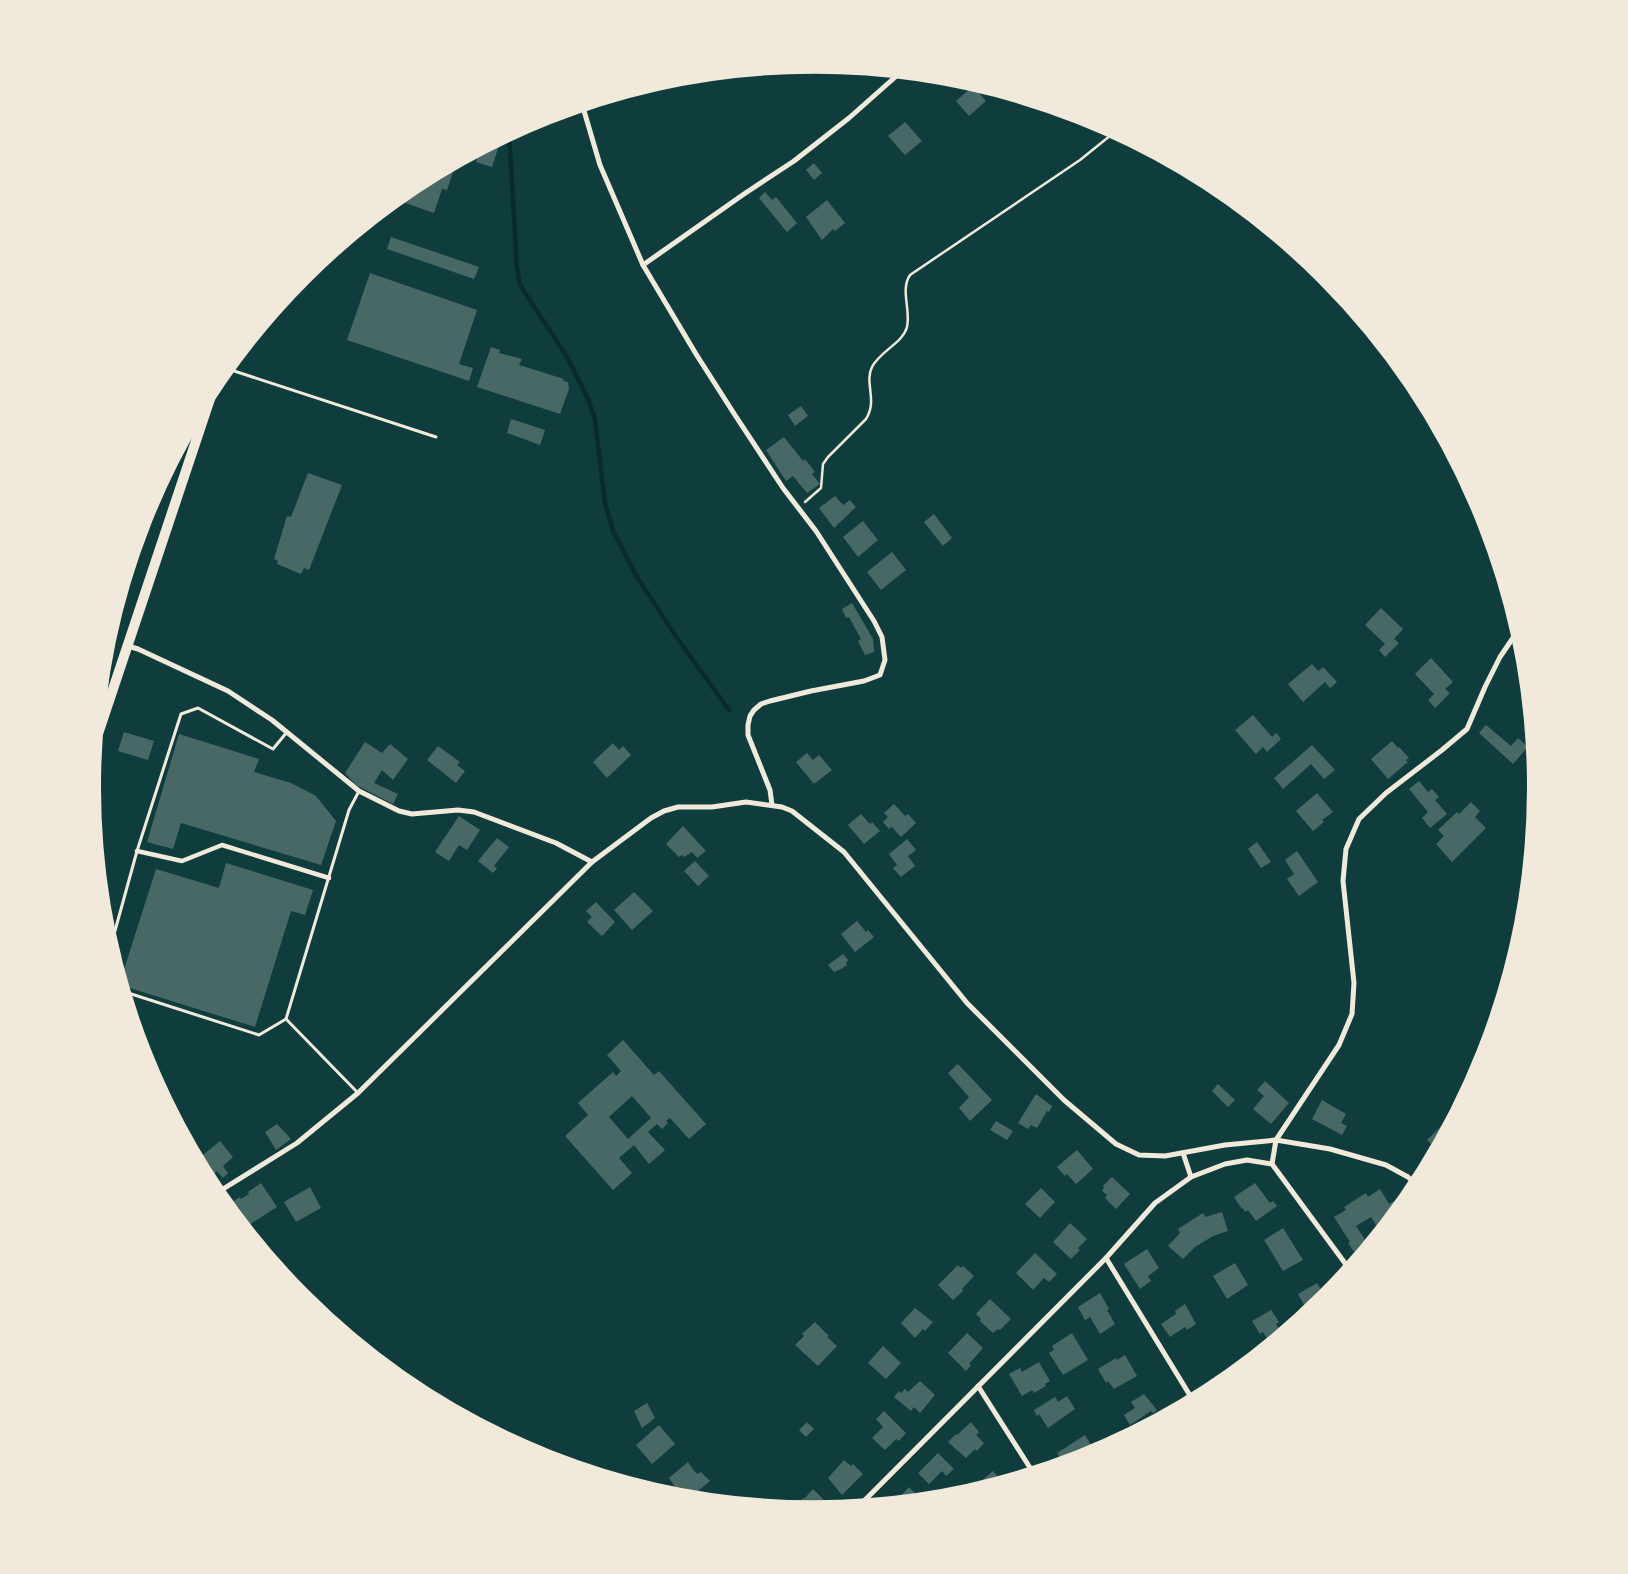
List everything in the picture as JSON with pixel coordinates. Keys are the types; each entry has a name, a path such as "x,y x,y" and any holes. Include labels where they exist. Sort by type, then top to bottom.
{"main road":[{"path":"101,725 207,408"}],"street":[{"path":"643,265 794,161 849,118 896,76"},
{"path":"584,109 600,164 643,265 701,362 783,488 816,530 874,621 882,637 885,660 880,675 864,682 811,691 770,701 761,704 750,716 748,735 770,790 772,805"},
{"path":"1272,1164 1276,1140 1339,1045 1352,1014 1354,983 1343,881 1346,849 1359,819 1386,793 1442,750 1467,728 1485,687 1514,637"},
{"path":"128,646 228,691 272,720 359,791 399,812 412,814 458,810 474,812 556,843 592,862"},
{"path":"222,1190 297,1143 358,1094 592,862 651,818 664,811 678,808 712,807 746,802 782,807 792,812 844,852 968,1003 1064,1100 1116,1144 1140,1155 1164,1156 1225,1145 1276,1140 1330,1149 1386,1165 1412,1180"},
{"path":"137,851 182,861 222,844 329,878"},
{"path":"1183,1153 1190,1177"},
{"path":"864,1501 1106,1258 1155,1203 1190,1177 1225,1164 1247,1160 1272,1164 1346,1265"},
{"path":"1106,1258 1190,1396"},
{"path":"978,1386 1031,1469"}],"lane":[{"path":"232,370 436,437"},
{"path":"114,935 137,851 181,714 198,708 273,749 287,732"},
{"path":"129,993 259,1035 286,1019 349,810 359,791"},
{"path":"286,1019 358,1094"}],"path":[{"path":"798,507 821,488 823,464 866,419 871,411 869,377 871,368 878,358 902,338 907,328 908,310 905,290 906,281 910,275 1080,160 1110,136"}],"building":[{"path":"970,89 977,91 986,101 969,116 956,101"},
{"path":"905,122 922,141 905,155 888,136"},
{"path":"499,144 492,167 476,162 478,155"},
{"path":"814,163 822,173 814,180 806,170"},
{"path":"454,168 447,190 442,189 434,213 402,202"},
{"path":"765,192 772,200 776,197 797,223 787,232 759,198"},
{"path":"827,200 845,223 835,231 833,229 822,240 806,217"},
{"path":"391,237 479,267 474,279 387,249"},
{"path":"370,273 477,310 459,364 473,368 469,381 347,340"},
{"path":"491,347 500,350 499,353 522,359 519,365 564,379 563,381 568,382 569,389 560,414 477,387"},
{"path":"801,406 808,416 795,426 788,415"},
{"path":"511,419 545,430 540,445 507,433"},
{"path":"784,437 803,461 805,459 815,472 812,474 820,484 807,493 793,476 786,481 766,450"},
{"path":"308,473 342,485 309,570 304,568 301,574 277,564 278,561 274,559 287,516 291,517"},
{"path":"835,496 843,505 850,500 856,507 834,528 819,508"},
{"path":"934,514 952,538 943,546 924,522"},
{"path":"863,521 878,540 858,557 843,537"},
{"path":"892,552 906,570 881,590 867,572"},
{"path":"852,603 873,639 874,652 865,655 858,641 861,639 849,617 846,618 842,609"},
{"path":"1381,608 1403,629 1394,639 1399,643 1385,657 1379,650 1385,644 1365,625"},
{"path":"1431,658 1453,682 1445,689 1450,693 1435,708 1428,700 1434,694 1415,674"},
{"path":"1312,664 1318,671 1323,667 1337,682 1330,688 1325,682 1303,702 1288,684"},
{"path":"1253,715 1272,737 1276,733 1281,739 1267,752 1263,747 1256,754 1235,730"},
{"path":"1486,725 1511,746 1518,738 1528,747 1513,764 1479,733"},
{"path":"124,732 154,741 148,760 118,751"},
{"path":"179,734 259,759 254,772 291,783 316,796 336,821 321,865 181,823 173,849 147,842"},
{"path":"1392,741 1409,758 1406,760 1408,762 1388,779 1371,759"},
{"path":"365,742 382,753 390,744 408,759 393,780 382,770 374,783 398,794 393,804 356,785 345,773"},
{"path":"613,743 619,750 623,746 631,755 607,778 593,762"},
{"path":"1312,745 1335,770 1324,779 1311,764 1283,789 1274,778"},
{"path":"438,746 460,762 457,765 465,771 456,783 427,760"},
{"path":"807,753 813,760 819,755 832,770 814,784 796,762"},
{"path":"1419,781 1428,792 1432,789 1439,797 1435,800 1447,814 1430,828 1422,818 1428,812 1409,789"},
{"path":"1317,793 1333,812 1322,820 1324,822 1313,831 1296,811"},
{"path":"1471,802 1480,811 1475,817 1486,828 1452,862 1436,844 1444,836 1438,830"},
{"path":"894,804 905,816 908,814 916,823 901,837 892,827 889,829 883,822 888,817 884,813"},
{"path":"861,814 880,831 864,844 848,825"},
{"path":"459,816 480,830 467,850 459,845 449,861 435,852"},
{"path":"683,826 706,851 697,858 692,852 684,857 682,855 679,857 666,844"},
{"path":"497,838 509,847 494,866 497,868 493,873 478,861"},
{"path":"907,839 916,850 908,856 915,866 901,877 893,868 897,865 889,854"},
{"path":"1257,842 1271,862 1261,868 1248,849"},
{"path":"1297,851 1318,882 1299,896 1287,879 1294,874 1285,860"},
{"path":"695,861 709,876 698,886 684,871"},
{"path":"226,863 313,890 305,915 291,911 255,1027 127,987 123,972 156,869 219,888"},
{"path":"634,892 653,911 632,930 614,910"},
{"path":"596,902 615,922 602,936 587,922 592,917 586,911"},
{"path":"857,921 866,932 868,930 874,937 855,952 841,934"},
{"path":"843,954 848,960 847,965 834,972 828,965"},
{"path":"623,1040 654,1075 659,1071 706,1124 689,1139 670,1118 662,1129 657,1124 648,1132 665,1150 649,1164 634,1145 619,1158 632,1173 613,1190 565,1136 588,1115 578,1103 613,1072 616,1076 621,1071 607,1055","holes":["632,1096 651,1118 628,1139 609,1117"]},
{"path":"958,1064 992,1100 970,1121 959,1108 969,1097 948,1073"},
{"path":"1265,1081 1289,1103 1271,1124 1253,1109 1264,1096 1257,1090"},
{"path":"1218,1084 1235,1100 1228,1107 1212,1091"},
{"path":"1036,1094 1052,1106 1037,1128 1031,1125 1028,1129 1018,1123"},
{"path":"1322,1100 1346,1114 1341,1123 1347,1126 1342,1135 1312,1119"},
{"path":"996,1121 1013,1131 1007,1140 990,1130"},
{"path":"277,1124 291,1139 276,1150 265,1132"},
{"path":"1441,1126 1443,1128 1433,1146 1427,1140"},
{"path":"220,1141 233,1157 223,1166 228,1173 223,1178 217,1171 213,1175 201,1156"},
{"path":"1077,1150 1093,1169 1076,1184 1057,1167"},
{"path":"1112,1177 1130,1194 1116,1209 1105,1198 1107,1195 1102,1191 1103,1186"},
{"path":"261,1183 277,1207 248,1225 231,1202 240,1197 241,1199 249,1194 248,1192"},
{"path":"1255,1183 1270,1203 1273,1201 1277,1206 1256,1221 1248,1210 1245,1212 1242,1209 1234,1197"},
{"path":"310,1187 321,1208 296,1222 284,1202"},
{"path":"1041,1188 1055,1202 1040,1218 1025,1204"},
{"path":"1380,1189 1389,1204 1394,1201 1396,1204 1378,1228 1371,1217 1356,1226 1366,1242 1356,1254 1334,1217 1346,1210 1344,1207 1366,1193 1368,1197"},
{"path":"1222,1212 1228,1231 1213,1236 1195,1247 1183,1259 1168,1246 1180,1233 1178,1229 1203,1213 1205,1217"},
{"path":"1070,1223 1087,1239 1071,1259 1053,1242"},
{"path":"1283,1228 1303,1260 1283,1271 1264,1240"},
{"path":"1147,1249 1159,1268 1148,1276 1151,1281 1140,1289 1124,1264"},
{"path":"1035,1253 1057,1274 1049,1282 1044,1278 1033,1290 1016,1273"},
{"path":"1235,1263 1248,1285 1227,1299 1213,1276"},
{"path":"958,1265 961,1268 963,1266 974,1276 962,1289 963,1291 953,1300 938,1285"},
{"path":"1317,1283 1322,1291 1305,1307 1298,1294"},
{"path":"1100,1293 1115,1324 1100,1334 1090,1317 1085,1320 1078,1307"},
{"path":"990,1299 1011,1319 1000,1330 998,1329 993,1333 980,1321 981,1319 976,1314"},
{"path":"1185,1304 1196,1324 1187,1330 1185,1327 1170,1337 1161,1324 1176,1314 1175,1311"},
{"path":"915,1308 933,1322 915,1338 901,1323"},
{"path":"1271,1310 1279,1322 1276,1324 1280,1330 1268,1340 1263,1332 1260,1334 1252,1321"},
{"path":"815,1322 837,1346 818,1366 795,1345 804,1336 802,1334"},
{"path":"967,1333 983,1348 969,1364 971,1365 966,1371 948,1353"},
{"path":"1072,1333 1088,1360 1063,1375 1049,1353 1054,1350 1052,1346"},
{"path":"883,1346 901,1363 886,1379 868,1363"},
{"path":"1125,1355 1137,1376 1114,1389 1108,1381 1106,1383 1098,1369"},
{"path":"1039,1362 1050,1381 1045,1384 1046,1386 1034,1393 1032,1390 1022,1396 1009,1374 1020,1368 1022,1372"},
{"path":"920,1381 935,1395 920,1413 914,1407 911,1411 894,1397 899,1391 901,1393 905,1389 908,1392"},
{"path":"1144,1394 1157,1410 1153,1413 1151,1411 1130,1425 1124,1415 1135,1408 1131,1402"},
{"path":"1067,1396 1075,1409 1048,1428 1034,1410 1055,1397 1058,1402"},
{"path":"647,1403 655,1418 642,1428 634,1411"},
{"path":"884,1411 906,1433 899,1441 896,1439 885,1450 872,1438 883,1427 876,1419"},
{"path":"807,1422 814,1429 806,1437 799,1430"},
{"path":"971,1422 979,1432 976,1435 984,1443 977,1451 975,1449 966,1458 948,1442"},
{"path":"659,1425 675,1444 652,1464 636,1445"},
{"path":"1085,1435 1092,1446 1061,1458 1057,1453"},
{"path":"938,1453 954,1469 946,1476 942,1471 929,1484 918,1473"},
{"path":"844,1460 851,1466 853,1464 863,1474 842,1495 828,1478"},
{"path":"688,1462 694,1471 698,1474 701,1472 710,1481 696,1493 677,1490 669,1478"},
{"path":"993,1471 999,1478 979,1483"},
{"path":"909,1487 917,1495 907,1497 899,1498"},
{"path":"813,1489 826,1502 799,1502"}],"waterway":[{"path":"509,140 517,267 520,285 567,357 588,399 595,420 605,503 613,531 637,577 677,638 729,710"}]}
